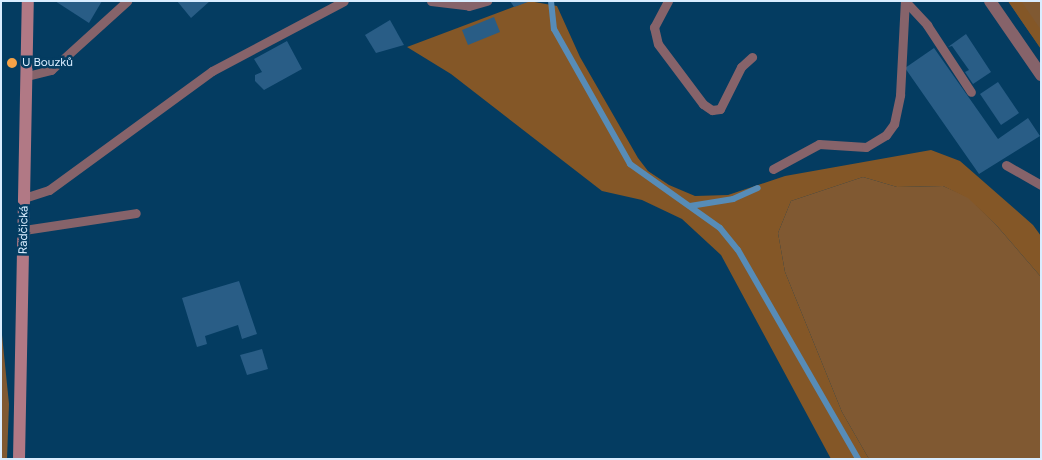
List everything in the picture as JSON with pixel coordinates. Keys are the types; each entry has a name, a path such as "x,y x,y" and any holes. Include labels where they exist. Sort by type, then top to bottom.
{"street":[{"name":"Radčická","path":"19,459 28,1"},
{"path":"990,1 1041,75"}],"lane":[{"path":"26,76 51,70 126,1"},
{"path":"24,198 49,190 212,70 344,1"},
{"path":"431,1 469,6 487,1"},
{"path":"668,1 654,27 658,44 703,104 712,110 720,108 741,67 752,57"},
{"path":"773,169 818,144 866,147 886,135 894,124 900,95 905,1 927,25 972,92"},
{"path":"1006,165 1041,185"},
{"path":"24,230 136,213"}],"shaded area":[{"path":"529,1 557,6 580,57 638,158 648,171 669,185 695,196 728,195 785,176 931,150 960,161 1033,225 1041,236 1041,277 997,226 968,198 943,186 897,187 863,177 791,201 778,233 785,272 842,412 869,459 831,459 721,255 682,219 642,200 602,191 451,74 407,47"},
{"path":"1008,1 1041,1 1041,49"},
{"path":"1008,1 1021,1 1041,30 1041,49"},
{"path":"863,177 897,187 943,186 968,197 997,226 1041,277 1041,459 869,459 842,412 785,272 778,233 791,201"},
{"path":"1,325 9,404 7,459 1,459"}],"building":[{"path":"55,1 102,1 89,23"},
{"path":"177,1 210,1 191,18"},
{"path":"510,1 528,1 528,2 514,7"},
{"path":"494,17 500,32 468,45 462,30"},
{"path":"390,20 404,45 376,53 365,35"},
{"path":"966,34 991,72 973,84 965,72 969,70 952,46 948,47"},
{"path":"287,41 302,69 264,90 255,81 255,75 262,72 254,59"},
{"path":"934,48 998,139 1028,118 1040,136 979,174 905,68"},
{"path":"998,82 1019,113 1001,125 980,94"},
{"path":"239,281 257,334 242,339 238,325 205,336 207,344 197,347 182,298"},
{"path":"262,349 268,369 247,375 240,355"}],"waterway":[{"path":"551,1 554,29 630,164 720,228 738,250 858,459"},
{"path":"690,206 733,199 758,188"}],"place":[{"name":"U Bouzků","path":"12,63"}]}
